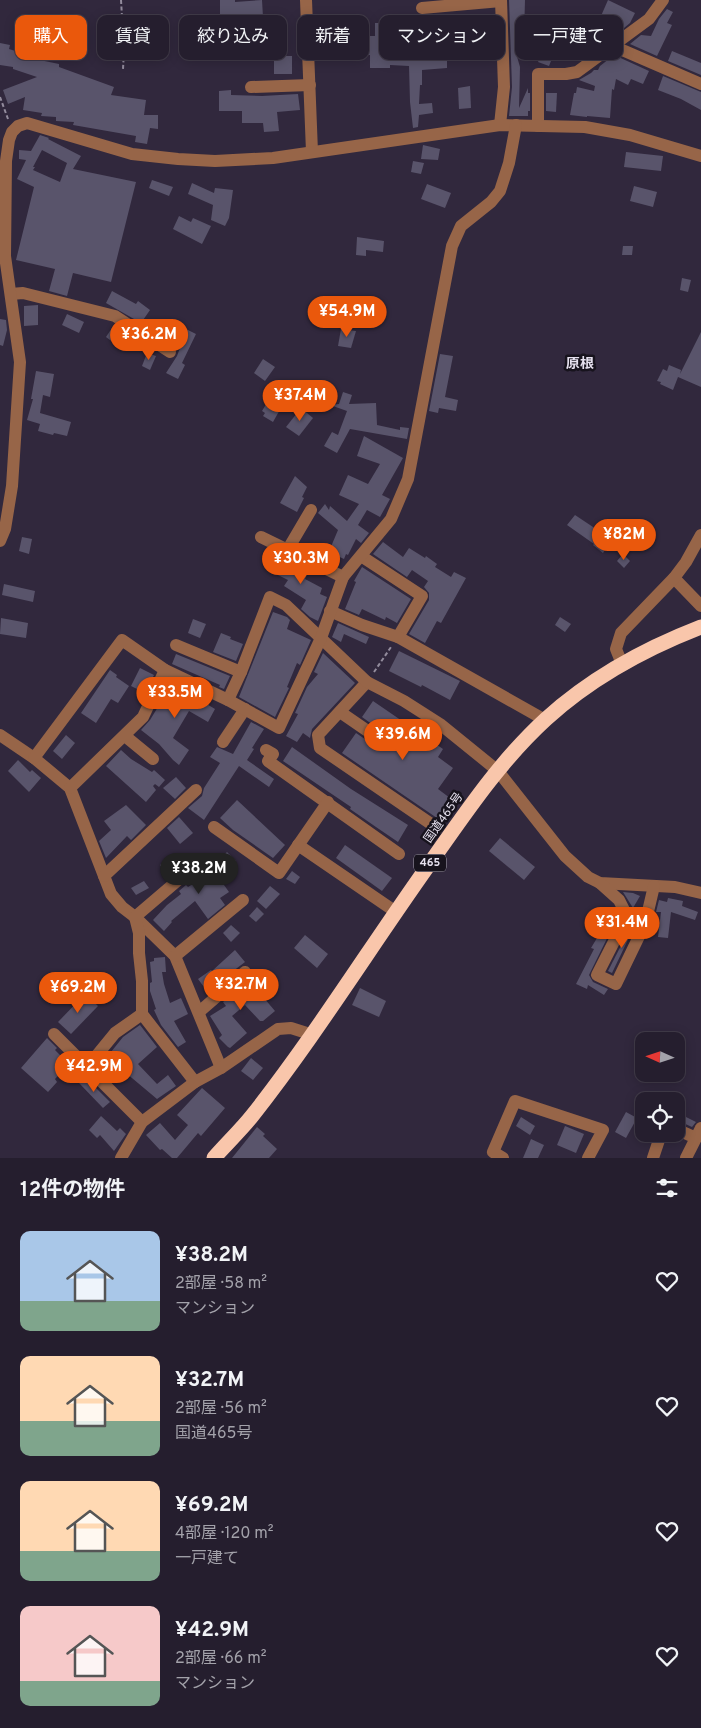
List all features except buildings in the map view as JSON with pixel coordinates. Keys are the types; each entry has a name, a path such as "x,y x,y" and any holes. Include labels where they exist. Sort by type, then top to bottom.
{"highway":[{"name":"国道465号","path":"214,1158 251,1117 312,1035 396,912 488,782 498,771 545,720 585,688 622,664 701,627"}],"street":[{"path":"306,0 312,152"},
{"path":"623,38 649,19 663,0"},
{"path":"422,8 501,1 504,87 500,125"},
{"path":"623,50 701,84"},
{"path":"538,126 538,74 577,72 594,60"},
{"path":"251,87 310,86"},
{"path":"0,541 5,529 12,486 20,362 11,294 3,256 5,170 8,140 18,126 27,123 132,154 215,161 273,158 500,125 585,127 621,134 701,156"},
{"path":"34,758 122,640 165,670 228,700 279,728 321,638 344,577 391,519 408,479 452,246 461,226 491,202 500,191 509,163 516,125"},
{"path":"11,294 23,293 115,316 170,352"},
{"path":"288,549 311,510"},
{"path":"622,664 616,649 621,633 674,578 686,562 701,535"},
{"path":"261,537 344,577"},
{"path":"361,556 422,596 398,637"},
{"path":"674,578 701,606"},
{"path":"228,700 270,597 286,604 296,616 367,682 404,701 440,724 498,771 565,856 588,877 600,884 619,900 627,916 597,975 616,984 645,924 654,886"},
{"path":"330,611 362,625 398,637 545,720"},
{"path":"176,646 241,672"},
{"path":"70,788 143,717 165,670"},
{"path":"367,682 318,735 320,748 437,828"},
{"path":"223,742 245,709"},
{"path":"340,712 385,743"},
{"path":"0,735 34,758 70,788 111,894 122,907 175,956 220,1068"},
{"path":"125,736 153,759"},
{"path":"266,750 273,754 268,761 399,854"},
{"path":"104,876 196,790"},
{"path":"214,827 279,873 328,802"},
{"path":"298,846 396,912"},
{"path":"135,918 197,864"},
{"path":"600,884 675,887 701,893"},
{"path":"175,956 243,900"},
{"path":"135,918 139,933 142,1014 195,1082"},
{"path":"199,1012 245,972"},
{"path":"88,1066 115,1032 142,1014"},
{"path":"121,1158 142,1122 195,1082 220,1068 278,1029 291,1028 312,1035"},
{"path":"54,1034 142,1122"},
{"path":"502,1158 493,1152 515,1101 604,1130 588,1158"},
{"path":"685,1131 698,1133 686,1158"},
{"path":"653,1158 658,1142"}],"path":[{"path":"121,0 124,51 123,69"},
{"path":"0,97 12,132"},
{"path":"367,682 398,637"}],"district":[{"name":"原根","path":"580,364"}]}
